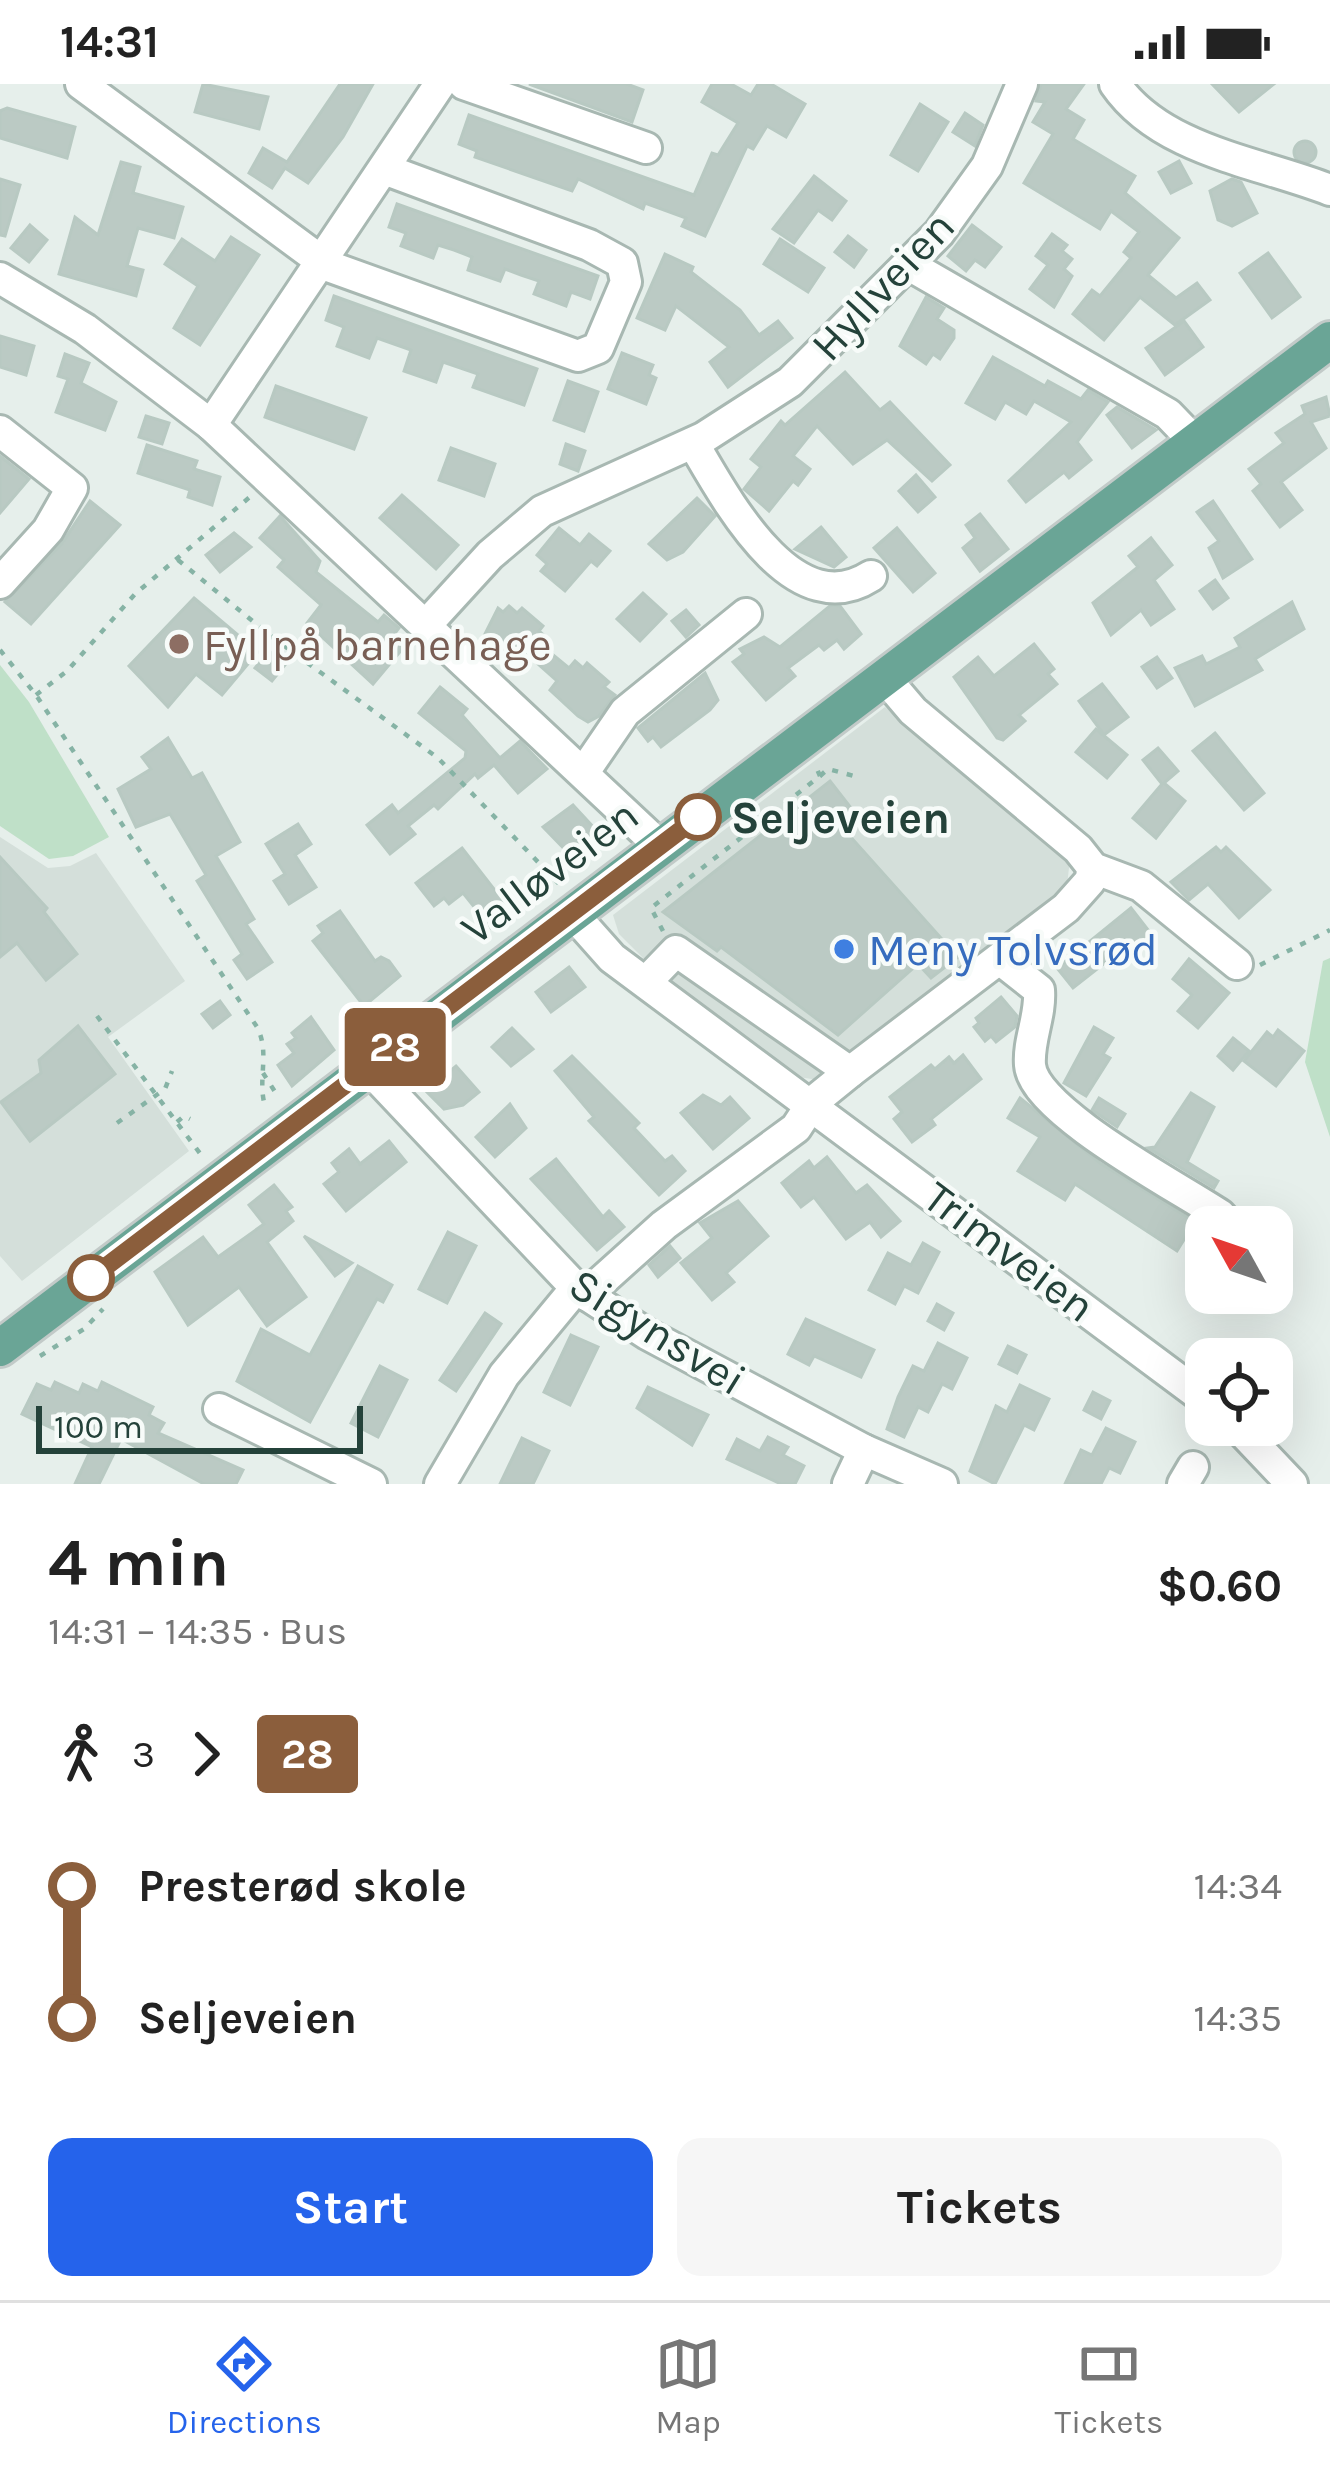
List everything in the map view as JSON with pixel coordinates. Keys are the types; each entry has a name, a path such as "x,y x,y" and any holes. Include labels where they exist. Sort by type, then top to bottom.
{"main road":[{"name":"Valløveien","path":"0,1348 368,1068 570,903 660,846 1330,341"}],"street":[{"path":"81,84 322,260 351,276 578,356 598,348 626,283 622,263 590,245 384,169"},
{"path":"211,425 440,84"},
{"path":"464,84 646,148"},
{"name":"Hyllveien","path":"426,625 490,555 542,511 693,442 790,382 909,265 987,166 1022,84"},
{"path":"1115,84 1127,101 1195,146 1330,190"},
{"path":"909,265 1141,397 1196,442"},
{"path":"0,278 85,329 211,425 660,846"},
{"path":"0,431 72,488 48,530 0,583"},
{"path":"693,442 791,576 820,589 858,585 871,576"},
{"path":"584,772 625,712 746,614"},
{"path":"884,677 913,711 1078,849 1094,868 1141,886 1237,964"},
{"path":"440,1484 504,1375 581,1292 796,1128 813,1102 850,1072 1001,961 1079,896 1094,868"},
{"name":"Trimveien","path":"570,903 613,958 813,1102 1185,1384"},
{"path":"646,982 676,951 850,1072"},
{"path":"1001,961 1039,990 1029,1067 1044,1094 1086,1130 1206,1206"},
{"name":"Sigynsvei","path":"368,1068 581,1292 864,1450 942,1484"},
{"path":"219,1409 371,1484"},
{"path":"1256,1446 1292,1484"},
{"path":"848,1484 864,1450"}],"path":[{"path":"35,695 67,671 135,594 268,480"},
{"path":"178,560 272,637 438,758 570,903"},
{"path":"0,650 257,1027 265,1050 263,1102 280,1135"},
{"path":"820,776 816,765 829,755"},
{"path":"640,906 651,908 828,769 854,776"},
{"path":"651,908 676,951"},
{"path":"1237,964 1256,966 1330,930"},
{"path":"97,1016 208,1165"},
{"path":"117,1123 156,1095 172,1071"},
{"path":"177,1122 184,1116 190,1120"}],"shaded area":[{"path":"885,707 1070,859 1066,894 819,1080 798,1077 670,985 619,934 613,915"},
{"path":"0,837 48,868 70,866 96,853 185,981 108,1037 189,1151 22,1281 0,1256"}],"green space":[{"path":"0,665 29,702 109,837 73,856 49,859 0,826"},
{"path":"1330,958 1330,1137 1305,1062 1323,961"}],"building":[{"path":"203,84 268,97 259,129 195,112"},
{"path":"340,84 373,84 343,137 308,183 285,168 272,188 249,173 263,148 287,162"},
{"path":"529,84 627,84 643,90 632,122"},
{"path":"712,84 731,84 751,95 758,84 771,84 805,104 786,137 767,126 753,149 747,146 705,236 682,226 686,218 645,203 643,209 578,179 572,191 475,157 477,151 459,144 469,115 694,195 712,153 718,155 738,123 702,102"},
{"path":"1041,84 1084,84 1066,109 1084,120 1073,139 1135,176 1125,193 1179,238 1148,275 1176,298 1197,283 1210,300 1175,325 1140,297 1104,340 1073,314 1092,290 1100,296 1131,258 1124,252 1139,232 1111,211 1100,229 1024,183 1053,134 1033,122 1045,102 1036,101"},
{"path":"1212,84 1274,84 1239,112"},
{"path":"920,104 948,122 918,171 891,155"},
{"path":"7,108 75,127 67,158 0,138 0,111"},
{"path":"965,113 983,125 975,146 953,132"},
{"path":"1305,141 1316,152 1305,163 1294,152"},
{"path":"1179,161 1191,183 1171,193 1159,172"},
{"path":"121,162 140,167 133,193 183,207 174,238 138,228 127,266 143,270 136,296 59,274 75,217 98,235"},
{"path":"814,176 846,201 832,220 818,210 794,243 773,229"},
{"path":"0,179 20,185 5,236 0,235"},
{"path":"1232,179 1241,182 1257,213 1232,226 1218,220 1210,191"},
{"path":"397,204 598,276 590,299 571,292 566,306 534,294 539,281 505,269 500,281 468,270 472,257 454,250 438,245 433,258 401,246 406,233 389,227"},
{"path":"30,225 47,240 29,262 11,248"},
{"path":"972,225 1001,247 985,267 975,260 966,271 948,256"},
{"path":"1052,234 1067,245 1062,251 1072,259 1064,269 1072,276 1054,307 1030,289 1048,265 1036,256"},
{"path":"848,236 866,250 854,267 835,252"},
{"path":"231,237 259,255 200,345 174,328 198,286 165,264 182,239 215,261"},
{"path":"780,239 824,268 808,292 764,264"},
{"path":"1268,253 1300,297 1272,318 1240,273"},
{"path":"665,254 693,267 691,272 740,310 759,335 778,321 792,338 728,387 710,362 729,347 676,306 665,330 637,318"},
{"path":"334,296 537,369 524,405 473,387 478,374 443,362 436,382 404,371 411,350 377,338 369,358 337,346 344,327 326,320"},
{"path":"926,297 944,308 937,319 954,330 954,338 940,359 933,354 926,364 900,346"},
{"path":"1184,321 1203,347 1165,375 1146,348"},
{"path":"0,336 34,346 26,375 0,367"},
{"path":"622,353 653,365 649,375 656,378 646,404 608,389"},
{"path":"65,354 89,363 81,383 116,402 105,430 56,412 68,379 58,376"},
{"path":"993,357 1045,386 1048,381 1081,399 1088,390 1108,402 1077,442 1091,460 1069,478 1064,472 1026,502 1009,481 1071,422 1034,401 1026,414 1005,402 995,419 966,403"},
{"path":"845,372 880,410 890,402 950,465 932,481 887,440 853,464 817,426 793,456 810,469 798,485 793,481 769,511 744,489 761,467 751,459 781,421 785,425"},
{"path":"568,381 598,392 584,431 554,420"},
{"path":"276,386 366,418 354,449 265,417"},
{"path":"1326,397 1330,416 1311,422 1326,448 1281,482 1302,510 1280,527 1253,491 1261,484 1249,469 1284,443 1276,433 1305,414 1302,406"},
{"path":"1117,407 1156,430 1132,448 1107,415"},
{"path":"146,416 169,423 162,444 139,437"},
{"path":"566,444 585,451 578,471 560,464"},
{"path":"147,445 197,461 194,469 220,477 212,505 188,497 190,490 138,473"},
{"path":"451,448 495,464 484,496 439,480"},
{"path":"0,456 29,479 0,513"},
{"path":"916,475 935,497 918,512 899,491"},
{"path":"402,495 458,545 436,569 380,518"},
{"path":"697,498 715,516 683,552 667,560 649,544"},
{"path":"90,501 120,525 31,624 5,602 62,543"},
{"path":"1213,501 1252,559 1223,578 1209,548 1219,541 1197,512"},
{"path":"980,514 1008,549 980,571 963,548 975,538 966,525"},
{"path":"280,516 320,561 316,572 378,622 384,615 399,628 392,637 404,647 373,684 307,623 321,605 278,567 284,560 260,538"},
{"path":"821,527 846,557 834,567 795,549"},
{"path":"559,528 580,545 589,534 610,551 597,566 591,561 565,591 541,571 547,564 537,555"},
{"path":"897,528 935,573 913,592 874,548"},
{"path":"234,533 251,547 220,572 206,555"},
{"path":"1151,538 1172,565 1154,580 1174,609 1151,625 1141,610 1111,635 1093,603 1138,567 1129,556"},
{"path":"1215,580 1228,598 1213,609 1200,591"},
{"path":"643,593 666,614 640,641 617,619"},
{"path":"194,598 258,652 222,695 196,674 168,707 129,666"},
{"path":"1292,602 1304,629 1255,659 1262,670 1195,706 1175,668 1202,656 1206,664 1240,647 1235,638"},
{"path":"831,605 840,606 861,634 844,649 837,640 824,650 819,645 788,668 795,676 766,700 733,662 744,654 740,649 764,637 780,647"},
{"path":"509,606 517,613 522,608 543,626 539,631 547,638 541,645 569,668 575,661 583,668 587,663 609,682 604,687 615,695 599,716 588,722 578,716 550,690 557,681 530,657 522,666 485,634 498,608 503,612"},
{"path":"686,610 699,625 686,637 672,621"},
{"path":"1034,644 1054,669 1048,674 1057,684 1019,715 1025,721 1003,740 997,738 954,677 978,657 994,676"},
{"path":"269,651 285,665 272,681 255,668"},
{"path":"1157,657 1172,678 1157,688 1142,667"},
{"path":"705,673 718,700 710,710 661,747 653,737 648,741 638,728"},
{"path":"1102,684 1128,717 1104,735 1079,701"},
{"path":"440,687 467,709 462,715 500,758 520,741 547,769 518,793 494,765 478,778 475,774 438,809 434,805 408,826 415,834 390,854 367,825 392,805 398,813 465,758 466,751 419,713"},
{"path":"1096,729 1127,755 1107,778 1076,752"},
{"path":"1215,733 1264,793 1244,810 1193,751"},
{"path":"168,738 192,778 202,773 240,842 216,856 254,919 246,924 272,962 247,979 234,960 242,954 197,881 206,875 170,814 136,827 118,789 151,769 142,757"},
{"path":"1158,748 1178,771 1164,783 1185,801 1156,838 1133,818 1162,784 1143,760"},
{"path":"830,781 862,822 848,834 958,957 931,978 918,964 838,1035 721,947 717,951 663,912"},
{"path":"573,805 598,832 575,860 543,827"},
{"path":"298,824 311,844 295,855 316,887 289,904 274,881 285,874 266,844"},
{"path":"1216,847 1221,852 1226,847 1270,890 1239,918 1208,884 1189,900 1171,882"},
{"path":"462,848 497,893 502,889 517,908 491,928 463,893 449,904 444,898 434,906 416,883"},
{"path":"0,857 47,908 44,912 77,954 46,980 17,943 0,957"},
{"path":"1131,908 1152,935 1124,956 1120,951 1073,988 1057,968"},
{"path":"340,911 375,961 381,957 389,961 400,976 364,1006 313,941 323,933 318,926"},
{"path":"1189,959 1229,993 1198,1028 1178,1011 1192,995 1173,979"},
{"path":"569,967 585,987 551,1012 536,992"},
{"path":"1001,997 1017,1016 1015,1027 996,1042 991,1036 985,1041 974,1027 979,1023 976,1018"},
{"path":"220,1001 230,1015 213,1028 202,1014"},
{"path":"311,1017 334,1050 292,1086 278,1065 294,1053 287,1044 296,1038 292,1033"},
{"path":"78,1026 115,1074 30,1141 1,1102 41,1073 39,1060"},
{"path":"1094,1027 1113,1038 1103,1054 1110,1058 1086,1096 1064,1083"},
{"path":"512,1028 533,1049 511,1066 492,1047"},
{"path":"1278,1030 1304,1051 1276,1086 1244,1061 1267,1032 1273,1037"},
{"path":"1233,1038 1249,1051 1233,1070 1218,1056"},
{"path":"963,1055 981,1079 931,1119 935,1125 912,1142 894,1119 902,1112 890,1097 931,1065 935,1069 949,1057 954,1063"},
{"path":"572,1056 639,1123 634,1128 665,1161 672,1156 685,1171 659,1195 589,1121 594,1117 555,1071"},
{"path":"456,1066 479,1092 463,1105 444,1109 426,1091"},
{"path":"1191,1093 1214,1107 1187,1162 1218,1181 1214,1188 1148,1148 1155,1147"},
{"path":"703,1095 721,1105 730,1097 749,1118 713,1149 681,1113"},
{"path":"1020,1098 1100,1163 1185,1216 1185,1238 1177,1251 1075,1184 1065,1200 1018,1171 1040,1137 1008,1118"},
{"path":"1099,1098 1125,1114 1117,1127 1092,1110"},
{"path":"510,1104 526,1128 495,1157 476,1137"},
{"path":"389,1141 406,1162 346,1211 324,1184 339,1172 332,1163 349,1149 360,1164"},
{"path":"827,1157 856,1193 867,1185 900,1221 881,1237 870,1222 846,1239 814,1197 801,1207 782,1183 809,1161 814,1168"},
{"path":"556,1159 603,1217 609,1211 624,1227 597,1250 531,1179"},
{"path":"274,1185 292,1207 286,1211 293,1221 267,1242 306,1297 267,1326 239,1287 188,1325 155,1272 203,1237 218,1257 264,1224 249,1205"},
{"path":"738,1201 768,1236 726,1273 734,1282 712,1300 681,1263 712,1238 700,1223"},
{"path":"448,1232 476,1246 447,1303 419,1289"},
{"path":"304,1236 352,1263 335,1276"},
{"path":"923,1243 939,1252 918,1293 904,1286 895,1304 869,1290 888,1253 911,1265"},
{"path":"670,1246 680,1258 658,1277 649,1265"},
{"path":"358,1266 392,1285 383,1302 377,1299 310,1422 237,1381 261,1329 310,1355"},
{"path":"937,1304 953,1313 944,1330 928,1321"},
{"path":"485,1313 501,1324 456,1391 440,1380"},
{"path":"806,1319 874,1350 861,1377 814,1356 809,1365 788,1354"},
{"path":"571,1335 598,1347 570,1405 544,1392"},
{"path":"938,1343 967,1358 952,1389 942,1384 928,1412 918,1407 904,1437 887,1429 913,1366 924,1371"},
{"path":"1008,1346 1026,1355 1017,1373 999,1364"},
{"path":"380,1366 407,1380 378,1437 351,1423"},
{"path":"55,1382 79,1393 83,1384 98,1391 102,1382 153,1407 149,1415 164,1423 158,1433 243,1470 236,1484 204,1484 121,1439 99,1484 75,1484 92,1447 22,1414 37,1384 51,1390"},
{"path":"1020,1385 1049,1399 1034,1430 1024,1425 995,1484 970,1471 996,1406 1007,1412"},
{"path":"648,1387 708,1415 692,1445 637,1408"},
{"path":"1093,1392 1110,1401 1101,1419 1084,1410"},
{"path":"1106,1428 1135,1442 1120,1473 1109,1468 1101,1484 1065,1484 1081,1450 1092,1455"},
{"path":"768,1437 788,1447 783,1455 804,1466 795,1484 781,1484 727,1459 737,1439 760,1451"},
{"path":"522,1438 549,1451 533,1484 500,1484"}],"bus line":[{"name":"28","path":"91,1278 698,817"}],"place":[{"name":"Fyllpå barnehage","path":"179,644"},
{"name":"Seljeveien","path":"698,817"},
{"name":"Meny Tolvsrød","path":"844,949"}]}
